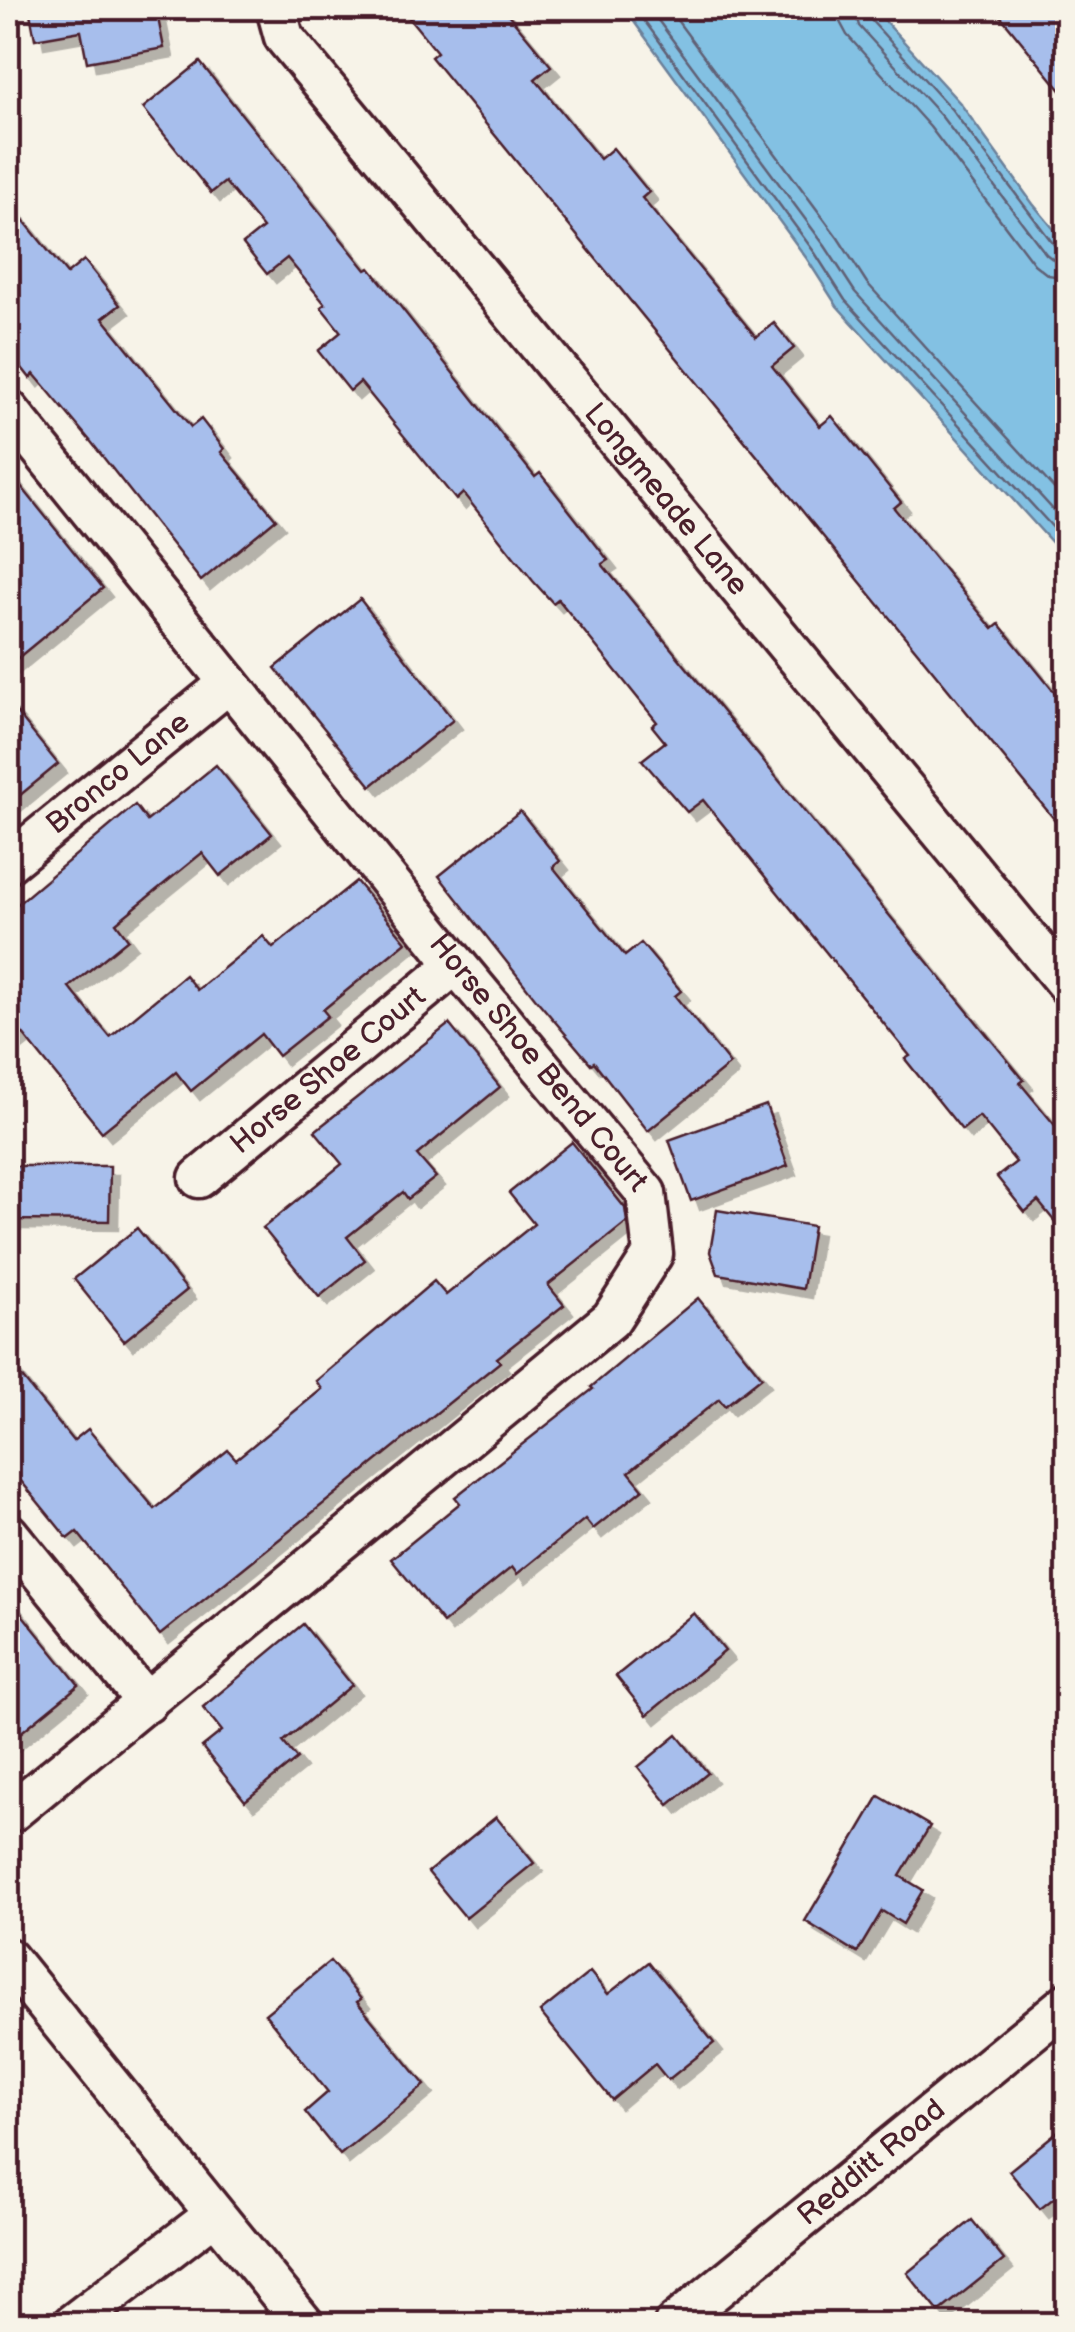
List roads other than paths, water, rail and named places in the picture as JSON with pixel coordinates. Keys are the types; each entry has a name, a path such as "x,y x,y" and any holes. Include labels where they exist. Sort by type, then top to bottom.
{"street":[{"name":"Longmeade Lane","path":"276,8 284,38 1068,986"},
{"name":"Horse Shoe Bend Court","path":"8,409 646,1193 654,1254 611,1319 13,1811"},
{"name":"Bronco Lane","path":"8,863 229,682"},
{"name":"Horse Shoe Court","path":"199,1178 456,964"},
{"path":"8,1533 147,1703"},
{"path":"8,1958 304,2324"},
{"name":"Redditt Road","path":"674,2324 1068,2002"},
{"path":"72,2324 214,2215"}],"water":[{"path":"624,8 873,8 960,103 1067,245 1067,559 837,306"}]}
